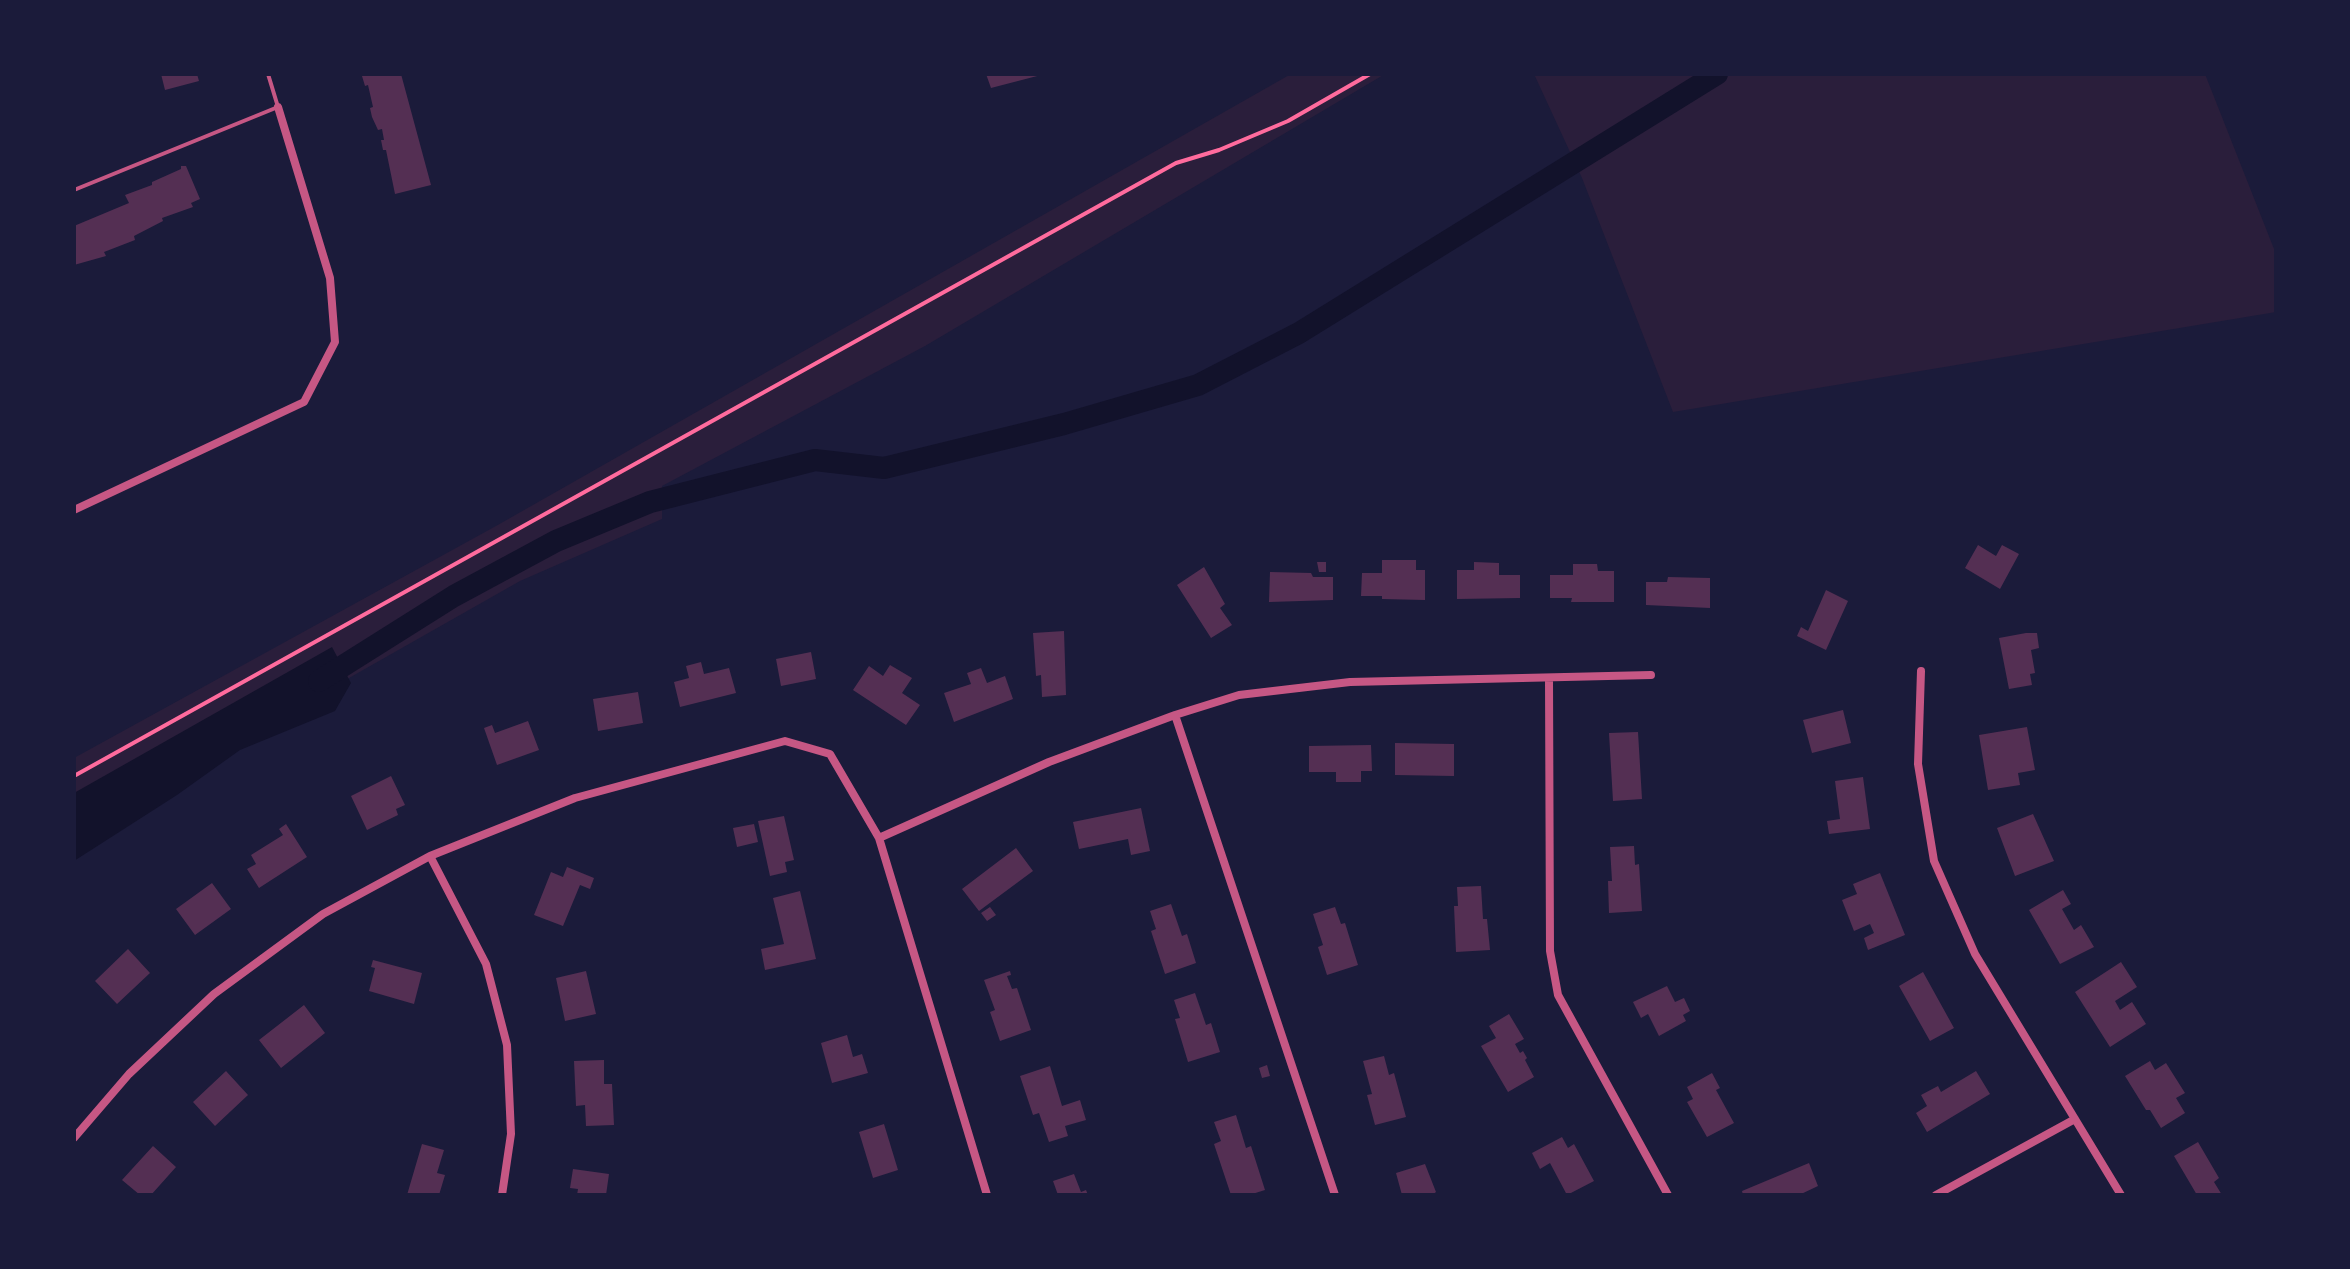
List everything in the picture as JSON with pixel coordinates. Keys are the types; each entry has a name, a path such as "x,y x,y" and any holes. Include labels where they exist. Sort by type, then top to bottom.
{"street":[{"path":"74,510 304,402 335,342 330,278 278,107"},
{"path":"1921,671 1918,764 1934,861 1975,954 2121,1195"},
{"path":"879,838 1049,762 1175,715 1239,695 1350,682 1651,675"},
{"path":"1549,679 1550,951 1558,995 1668,1195"},
{"path":"1175,715 1335,1195"},
{"path":"74,1138 129,1074 214,994 323,914 430,856 575,798 785,741 830,754 879,838 987,1195"},
{"path":"430,856 486,964 507,1045 511,1134 502,1195"},
{"path":"1936,1195 2075,1119"}],"lane":[{"path":"74,190 278,107 268,74"}],"path":[{"path":"74,776 1176,163 1219,150 1288,121 1370,74"}],"shaded area":[{"path":"1291,74 1385,74 925,346 662,486 662,519 520,581 74,834 74,758 496,526"},
{"path":"1534,74 2205,74 2276,254 2276,312 1673,412 1582,178"},
{"path":"332,647 351,683 335,711 240,750 74,861 74,793"}],"building":[{"path":"161,74 197,74 199,81 165,90"},
{"path":"401,74 431,185 395,194 381,140 384,140 382,129 378,130 372,117 368,85 365,86 362,76"},
{"path":"986,74 1040,74 1041,75 991,88"},
{"path":"181,166 186,166 200,199 191,203 193,207 162,218 163,221 134,236 135,240 104,252 106,256 74,265 74,226 129,203 125,195 152,185 152,182 181,169"},
{"path":"1978,545 1996,556 2002,545 2019,554 2000,589 1965,568"},
{"path":"1382,560 1416,560 1416,570 1425,570 1425,600 1361,596 1362,573 1382,573"},
{"path":"1317,562 1326,562 1326,572 1319,572"},
{"path":"1474,562 1499,563 1499,575 1520,575 1520,598 1457,599 1457,570 1474,570"},
{"path":"1573,564 1597,564 1598,571 1614,571 1614,602 1571,602 1572,598 1550,598 1550,575 1573,575"},
{"path":"1204,567 1225,604 1220,608 1232,625 1211,638 1177,585"},
{"path":"1270,572 1333,577 1333,600 1269,602"},
{"path":"1668,577 1710,578 1710,608 1646,605 1646,582 1667,582"},
{"path":"1826,590 1848,601 1826,650 1797,636 1801,627 1808,631"},
{"path":"1064,631 1066,695 1042,697 1041,675 1036,676 1033,633"},
{"path":"2037,633 2039,648 2031,650 2035,673 2030,674 2032,685 2009,689 1999,638"},
{"path":"811,652 816,679 781,686 776,659"},
{"path":"701,662 704,674 729,668 736,693 680,707 674,682 689,678 686,666"},
{"path":"890,665 912,678 902,693 920,705 906,725 853,690 869,666 883,676"},
{"path":"981,668 987,683 1005,676 1013,699 954,722 944,693 971,684 967,673"},
{"path":"638,692 643,723 598,731 593,699"},
{"path":"1843,710 1851,743 1812,753 1803,720"},
{"path":"528,721 539,750 497,765 484,728 492,725 495,733"},
{"path":"2027,727 2035,770 2018,773 2020,785 1988,790 1979,735"},
{"path":"1638,732 1642,799 1613,801 1609,733"},
{"path":"1395,743 1454,744 1454,776 1395,775"},
{"path":"1371,745 1372,771 1361,771 1361,782 1336,782 1336,772 1309,772 1309,746"},
{"path":"391,776 405,805 396,809 398,815 367,830 351,796"},
{"path":"1863,777 1870,829 1829,834 1827,821 1840,819 1835,781"},
{"path":"1141,808 1150,851 1131,855 1128,839 1079,849 1073,822"},
{"path":"2033,814 2054,861 2015,876 1997,828"},
{"path":"784,816 794,860 785,862 787,872 770,876 758,821"},
{"path":"286,824 307,857 259,888 247,869 256,864 251,855 283,835 279,829"},
{"path":"754,824 758,842 737,847 733,828"},
{"path":"1634,846 1635,865 1639,864 1642,911 1609,913 1608,881 1612,881 1610,847"},
{"path":"1016,848 1033,871 979,911 962,889"},
{"path":"567,867 594,878 590,889 580,885 563,926 534,915 551,872 563,877"},
{"path":"1880,873 1905,935 1868,950 1864,938 1874,933 1870,924 1854,931 1842,900 1857,894 1853,884"},
{"path":"212,883 231,909 195,935 176,909"},
{"path":"1481,886 1483,919 1487,919 1490,950 1456,952 1454,906 1458,906 1457,887"},
{"path":"2063,890 2071,904 2062,909 2074,930 2081,925 2094,947 2060,964 2029,910"},
{"path":"800,891 816,959 765,970 761,949 784,944 773,898"},
{"path":"1171,904 1182,936 1187,934 1196,963 1165,974 1151,931 1156,929 1150,911"},
{"path":"990,907 996,915 987,921 981,913"},
{"path":"1335,907 1341,924 1345,923 1358,965 1327,975 1318,947 1323,945 1313,914"},
{"path":"128,949 150,973 117,1004 95,981"},
{"path":"373,960 422,973 414,1004 369,991 375,968 371,967"},
{"path":"2121,962 2137,987 2115,1001 2120,1010 2132,1002 2146,1024 2110,1047 2075,992"},
{"path":"586,971 596,1014 565,1021 556,978"},
{"path":"1010,971 1011,975 1007,976 1012,989 1017,988 1031,1030 1000,1041 990,1012 995,1010 984,980"},
{"path":"1923,972 1954,1028 1930,1041 1899,986"},
{"path":"1667,986 1675,1002 1684,998 1690,1011 1683,1015 1686,1021 1659,1036 1648,1014 1641,1018 1633,1002"},
{"path":"1195,993 1206,1025 1211,1023 1220,1052 1188,1062 1175,1019 1180,1018 1174,1000"},
{"path":"304,1005 325,1033 281,1068 259,1040"},
{"path":"1509,1014 1524,1039 1515,1044 1520,1053 1523,1051 1534,1077 1508,1092 1481,1046 1496,1038 1489,1026"},
{"path":"847,1035 853,1057 862,1054 868,1073 832,1083 821,1043"},
{"path":"1384,1056 1389,1075 1394,1073 1406,1117 1375,1125 1367,1095 1372,1094 1363,1061"},
{"path":"604,1060 604,1084 612,1084 614,1125 586,1126 585,1105 576,1106 574,1061"},
{"path":"2150,1061 2155,1070 2166,1063 2185,1093 2176,1098 2185,1113 2161,1128 2125,1076"},
{"path":"1267,1065 1270,1076 1262,1078 1259,1068"},
{"path":"1050,1066 1062,1106 1080,1100 1086,1120 1065,1126 1068,1136 1049,1142 1039,1113 1033,1115 1020,1076"},
{"path":"226,1071 248,1095 215,1126 193,1102"},
{"path":"1976,1071 1990,1094 1927,1132 1916,1113 1927,1106 1921,1095 1938,1086 1941,1092"},
{"path":"1712,1073 1720,1088 1716,1090 1734,1123 1707,1137 1687,1102 1693,1099 1687,1087"},
{"path":"1236,1115 1246,1148 1251,1146 1265,1190 1249,1195 1231,1195 1214,1144 1221,1141 1214,1122"},
{"path":"884,1124 898,1170 873,1178 859,1132"},
{"path":"1562,1137 1568,1148 1574,1144 1594,1181 1567,1195 1550,1163 1540,1169 1532,1153"},
{"path":"2198,1142 2219,1178 2214,1182 2222,1195 2197,1195 2174,1156"},
{"path":"422,1144 444,1150 437,1173 445,1175 439,1195 407,1195"},
{"path":"153,1146 176,1167 151,1195 140,1195 122,1180"},
{"path":"1809,1163 1818,1186 1799,1195 1743,1195 1742,1191"},
{"path":"1425,1164 1436,1192 1432,1195 1402,1195 1396,1173"},
{"path":"573,1169 609,1174 606,1195 577,1195 578,1189 570,1188"},
{"path":"1074,1174 1081,1192 1086,1190 1088,1195 1058,1195 1053,1181"}],"waterway":[{"path":"319,681 454,596 556,541 650,502 815,460 884,468 1064,424 1198,385 1299,333 1717,74"}]}
